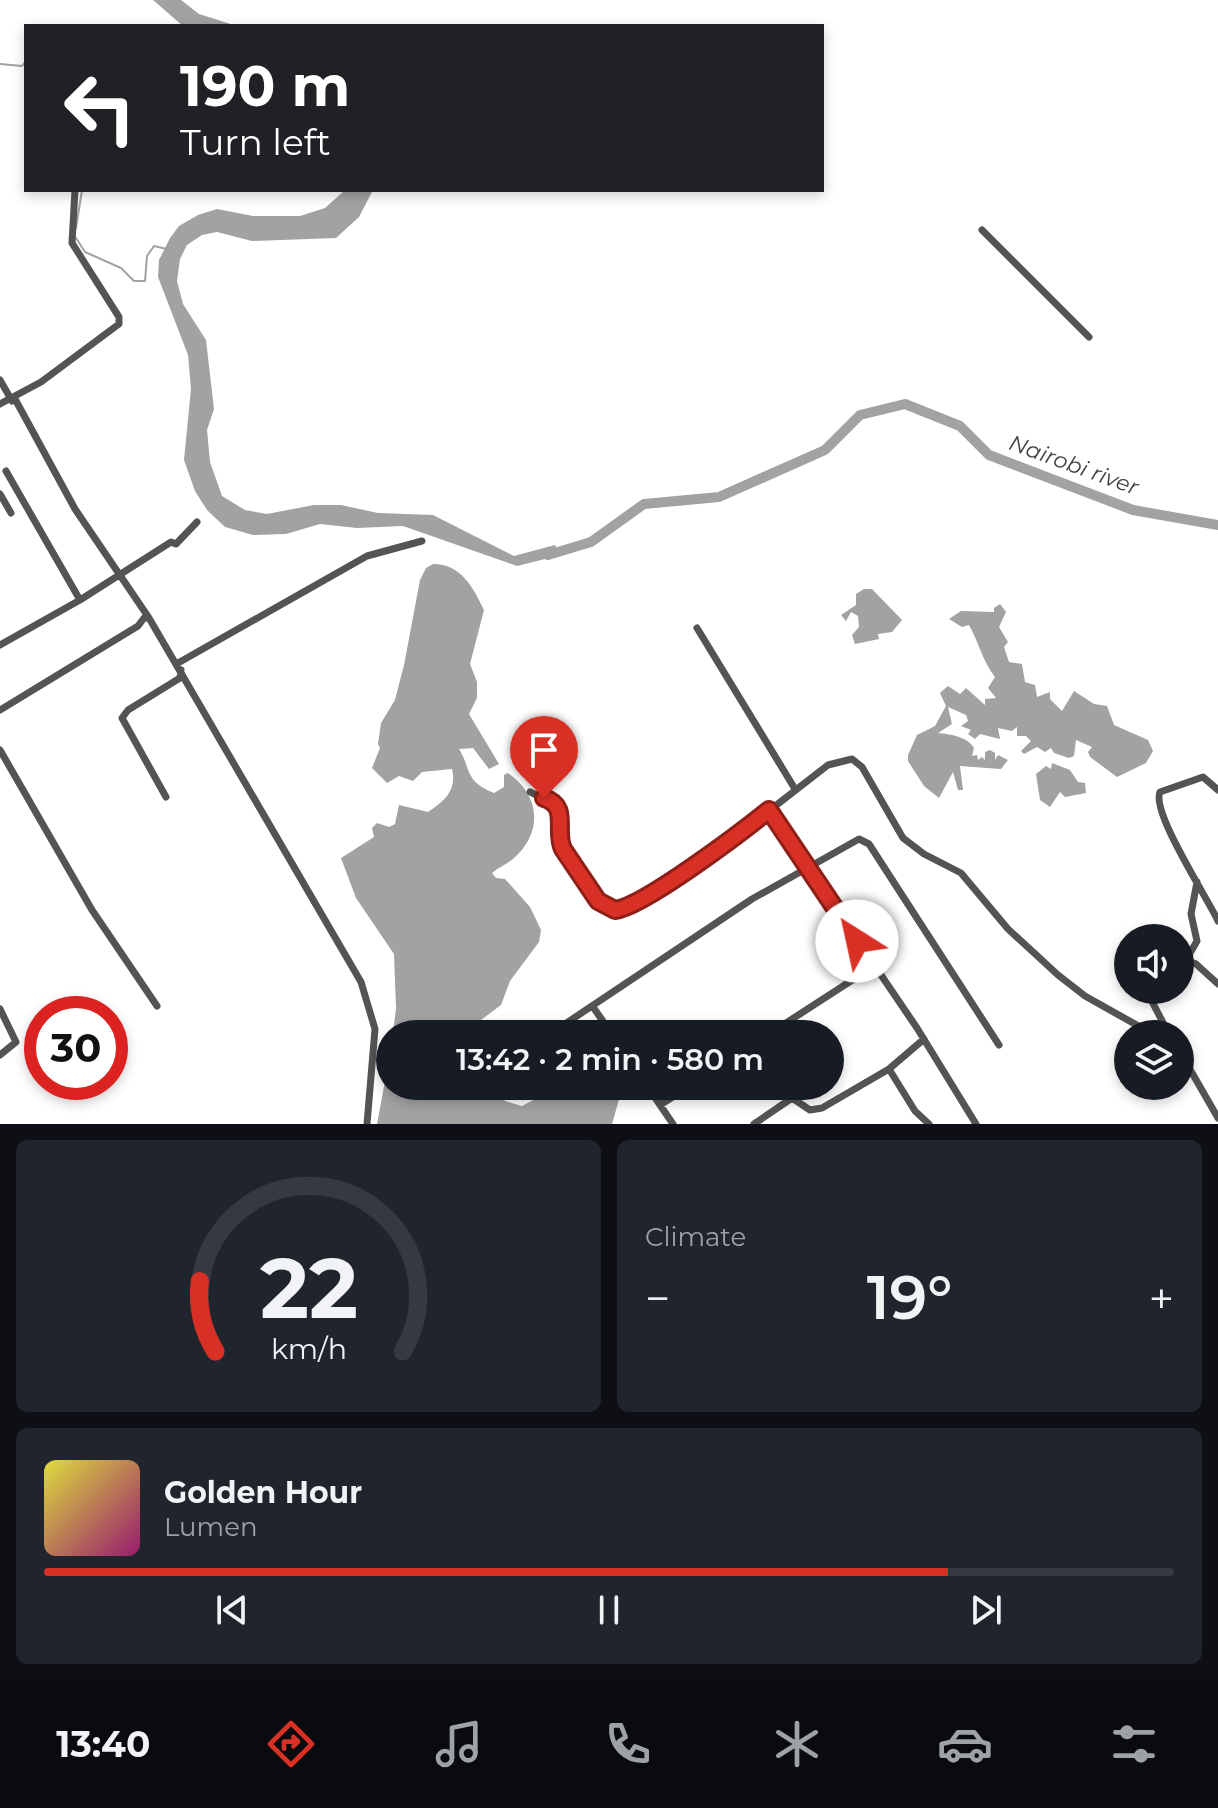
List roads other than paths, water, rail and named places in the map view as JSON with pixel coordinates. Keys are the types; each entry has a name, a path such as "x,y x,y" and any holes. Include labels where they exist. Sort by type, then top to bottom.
{"street":[{"path":"0,404 13,400 119,324 119,317 72,243 75,192"},
{"path":"982,230 1089,337"},
{"path":"0,380 75,509 180,667 361,982 375,1029 367,1124"},
{"path":"6,471 80,600"},
{"path":"0,494 11,513"},
{"path":"0,645 80,600 171,542 176,544 197,522"},
{"path":"180,667 367,556 422,541"},
{"path":"0,710 138,626 144,618 149,618"},
{"path":"697,628 795,789"},
{"path":"166,797 122,718 128,710 180,678 180,667"},
{"path":"0,750 92,910 157,1006"},
{"path":"530,792 556,804 561,814 559,835 563,849 598,901 615,910 641,899 828,765 852,759 862,767 903,838 924,854 961,873 1020,942 1085,996 1128,1020"},
{"path":"1218,790 1203,777 1158,794 1167,826 1218,921"},
{"path":"769,810 924,1039 976,1124"},
{"path":"572,1020 752,899 859,839 869,844 999,1045"},
{"path":"1193,924 1191,914 1197,882"},
{"path":"1194,964 1218,984"},
{"path":"791,1020 874,966"},
{"path":"593,1007 602,1020"},
{"path":"0,1009 16,1042 0,1055"},
{"path":"754,1124 792,1098 810,1110 822,1108 889,1069 924,1039"},
{"path":"889,1069 915,1111 929,1124"},
{"path":"1194,1076 1218,1118"},
{"path":"657,1100 673,1124"},
{"path":"660,1105 668,1100"}],"waterway":[{"path":"0,64 22,66 24,64"},
{"path":"76,228 82,192"},
{"path":"76,238 85,252 121,268 134,281 145,281 147,256 154,246 167,249"},
{"name":"Nairobi river","path":"548,555 591,542 644,504 719,497 825,450 860,415 905,404 960,426 989,455 1133,510 1218,525"}]}
